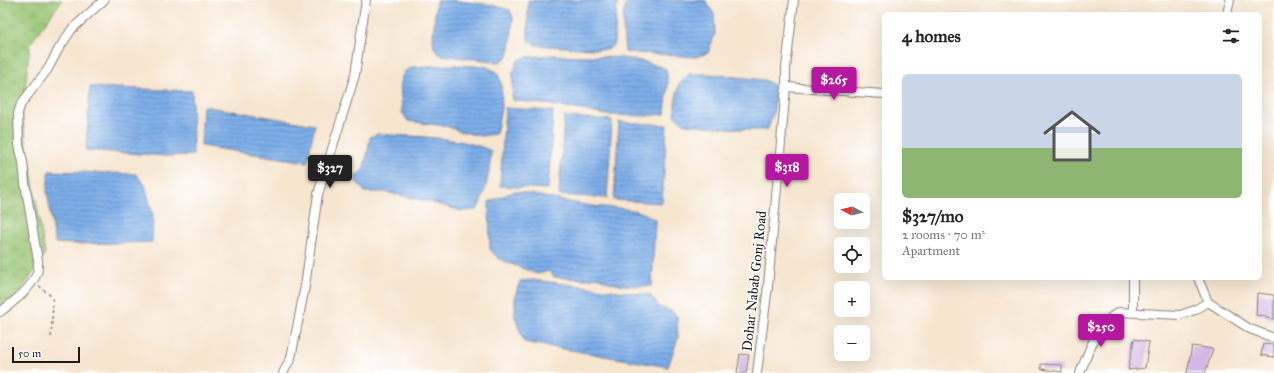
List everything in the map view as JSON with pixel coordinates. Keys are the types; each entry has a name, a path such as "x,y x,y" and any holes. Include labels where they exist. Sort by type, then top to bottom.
{"street":[{"path":"0,312 18,298 33,281 37,273 38,261 19,145 18,113 21,104 48,69 58,50 72,29 104,0"},
{"path":"283,373 291,358 305,286 318,194 355,75 366,0"},
{"name":"Dohar Nabab Gonj Road","path":"757,373 768,286 786,87 786,68 794,0"},
{"path":"1227,12 1230,0"},
{"path":"786,87 882,94"},
{"path":"1132,280 1133,312"},
{"path":"1199,280 1208,302 1250,329 1274,338"},
{"path":"1080,373 1093,342 1104,322 1112,315 1119,312 1133,312 1180,315 1195,310 1208,302"}],"path":[{"path":"33,281 51,296 53,301 51,340"}],"green space":[{"path":"0,0 62,0 30,44 22,116 45,254 17,297 0,305"}],"water":[{"path":"451,0 491,5 510,10 513,18 510,48 507,57 500,62 441,55 434,48 433,38 436,1"},
{"path":"528,0 615,0 617,3 614,44 608,50 535,45 528,40"},
{"path":"628,0 705,0 714,14 715,34 708,53 696,57 625,52 623,18"},
{"path":"553,55 611,57 653,64 666,69 668,83 665,114 648,116 606,115 567,107 512,100 513,73 518,60 527,57"},
{"path":"447,65 485,66 497,72 500,79 502,95 496,134 481,136 459,131 446,126 408,121 402,112 400,83 404,72 412,67"},
{"path":"689,74 710,74 764,80 772,84 774,90 774,108 767,130 750,130 685,124 675,116 675,103 679,84"},
{"path":"90,87 192,91 193,155 166,156 86,150"},
{"path":"203,106 315,125 307,162 201,146"},
{"path":"505,108 553,111 548,189 500,186"},
{"path":"564,117 612,120 607,198 559,195"},
{"path":"619,122 667,125 662,203 614,200"},
{"path":"378,134 465,142 491,151 487,181 477,210 462,211 427,201 385,192 365,192 356,181 357,175 363,170 370,137"},
{"path":"49,171 136,174 145,185 153,216 152,242 76,244 55,243 47,191"},
{"path":"515,191 592,206 633,210 641,212 655,220 652,286 631,286 611,283 598,277 585,279 554,277 549,271 537,274 499,259 490,249 489,202"},
{"path":"533,280 650,295 660,308 670,310 677,316 678,338 668,367 524,342 515,317 515,296 520,281"}],"building":[{"path":"1257,293 1274,295 1274,319 1256,315"},
{"path":"1134,339 1149,342 1145,368 1128,370"},
{"path":"1263,344 1274,345 1274,357 1261,355"},
{"path":"1192,346 1213,349 1205,373 1187,373"},
{"path":"740,354 749,355 746,373 737,373"},
{"path":"1041,364 1062,365 1062,372 1041,369"}]}
